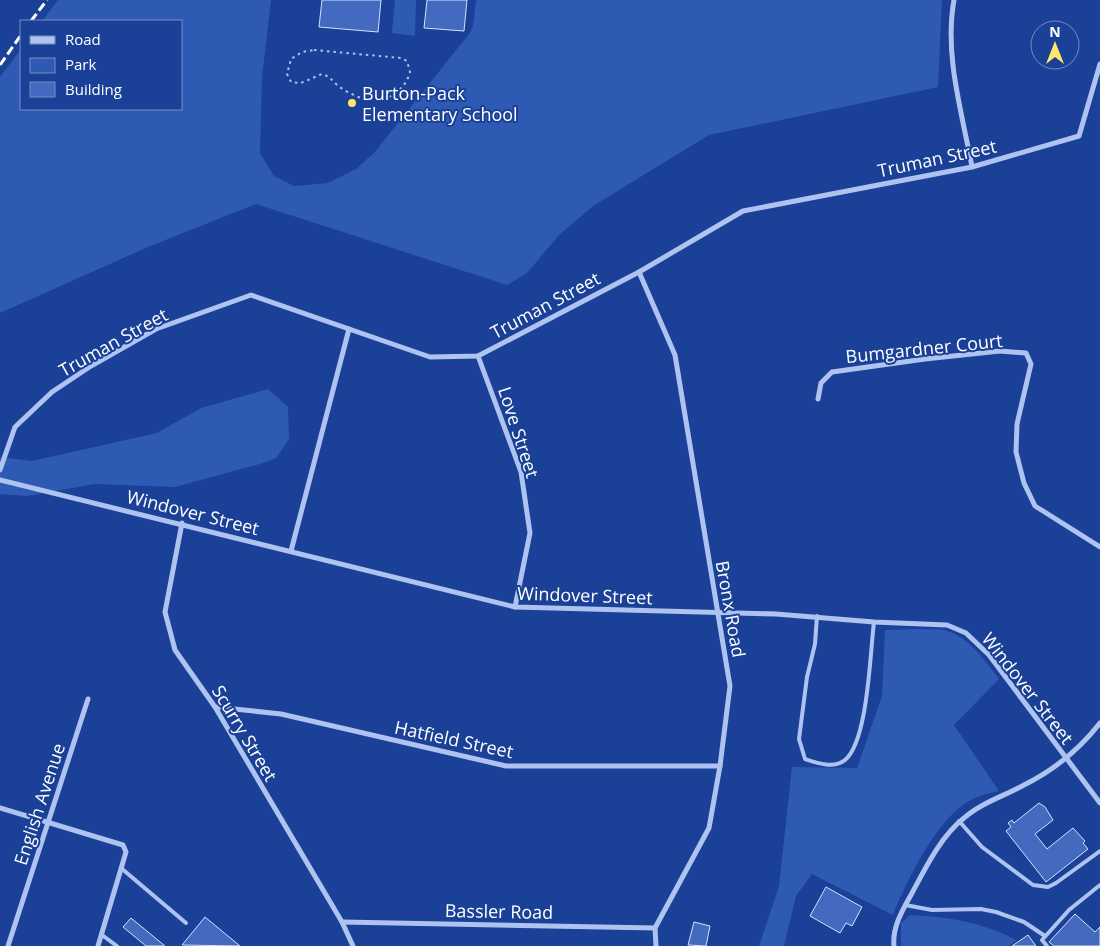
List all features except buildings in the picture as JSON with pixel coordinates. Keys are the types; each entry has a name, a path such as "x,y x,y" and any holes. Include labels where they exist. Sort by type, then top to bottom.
{"street":[{"path":"954,0 950,23 950,47 972,167"},
{"name":"Truman Street","path":"0,470 15,427 52,392 91,366 156,329 251,295 430,357 478,356 639,272 743,211 972,167 1079,136 1100,64"},
{"name":"Bronx Road","path":"639,272 675,356 730,686 720,766 708,828 655,928"},
{"path":"291,551 348,329"},
{"name":"Bumgardner Court","path":"818,399 821,383 832,372 991,352 1026,353 1031,364 1017,424 1016,452 1024,484 1034,506 1100,547"},
{"name":"Love Street","path":"478,356 521,472 530,534 515,607"},
{"name":"Windover Street","path":"0,480 182,523 515,607 817,616 874,622 947,625 966,633 989,655 1100,803"},
{"name":"Scurry Street","path":"182,523 165,612 175,650 215,707 342,922 353,946"},
{"name":"English Avenue","path":"8,946 88,699"},
{"name":"Hatfield Street","path":"215,707 282,714 506,766 720,766"},
{"path":"894,946 896,926 905,905 929,863 959,821 980,806 1023,786 1066,759 1100,723"},
{"path":"0,808 123,845 126,852 98,946"},
{"name":"Bassler Road","path":"342,922 655,928"},
{"path":"655,928 656,946"}],"lane":[{"path":"817,616 815,644 798,739 805,759 819,764 833,765 844,761 855,749 862,726 874,622"},
{"path":"959,821 982,847 1033,885 1042,887 1056,883 1100,851"},
{"path":"121,868 186,923"},
{"path":"1047,946 1042,940 1069,910 1100,885"},
{"path":"905,905 932,910 981,909 996,912 1024,922 1046,936"},
{"path":"102,935 117,946"}],"path":[{"path":"314,50 400,58 407,61 410,72 404,85 397,92 378,101 365,99 354,94 322,74 301,82 291,82 286,74 291,59 302,52 314,50"}],"green space":[{"path":"58,0 271,0 262,77 260,153 274,176 294,186 328,183 356,169 374,153 469,34 473,26 476,0 942,0 938,87 709,135 593,206 559,235 527,273 507,285 256,204 148,247 0,313 0,77 20,50 20,110 182,110 182,20 43,20"},
{"path":"395,0 416,0 415,36 392,33"},
{"path":"268,389 288,407 289,439 276,458 175,487 95,484 27,496 0,494 0,457 32,461 157,433 201,408"},
{"path":"885,630 944,630 963,639 970,644 999,679 954,725 999,791 973,799 960,807 948,819 925,850 906,885 893,915 812,874 796,896 784,946 759,946 779,886 792,767 857,768 882,696"},
{"path":"910,915 939,917 978,925 1016,940 1009,946 901,946 901,923"}],"railway":[{"path":"32,20 47,0"},
{"path":"0,65 20,36"}],"place":[{"name":"Burton-Pack Elementary School","path":"352,103"}]}
